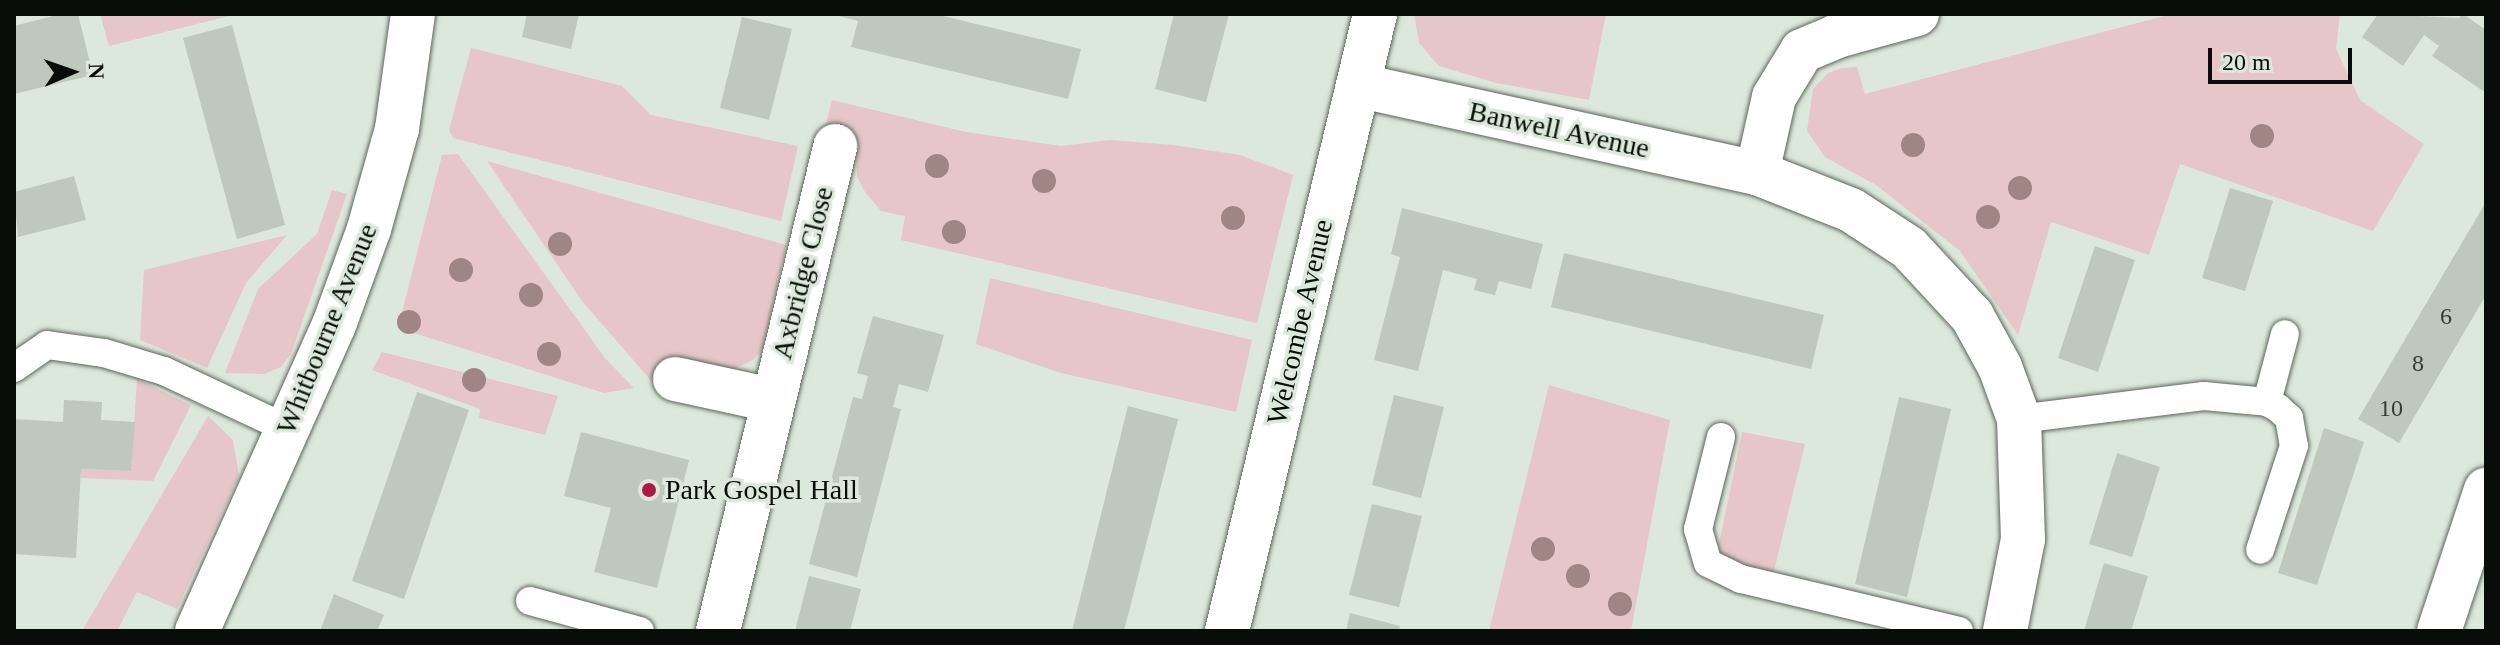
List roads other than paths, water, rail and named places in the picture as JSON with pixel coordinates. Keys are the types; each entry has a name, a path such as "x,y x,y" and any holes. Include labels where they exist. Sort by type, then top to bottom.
{"street":[{"name":"Whitbourne Avenue","path":"197,631 288,429 369,229 397,129 413,14"},
{"name":"Welcombe Avenue","path":"1227,631 1334,174 1361,86 1375,14"},
{"path":"1757,173 1774,97 1802,51 1837,36 1917,14"},
{"name":"Banwell Avenue","path":"1361,86 1757,173 1851,210 1931,268 1989,342 2019,419 2023,539 2005,631"},
{"name":"Axbridge Close","path":"718,631 771,400 835,146"},
{"path":"675,379 771,400"},
{"path":"2439,631 2486,490"}],"lane":[{"path":"2267,402 2285,334"},
{"path":"14,368 47,345 63,344 138,361 288,429"},
{"path":"2019,419 2160,398 2204,396 2267,402 2289,418 2294,446 2260,550"},
{"path":"1721,437 1698,529 1708,563 1741,579 1959,631"},
{"path":"530,601 640,631"}],"place":[{"name":"Park Gospel Hall","path":"649,490"}]}
